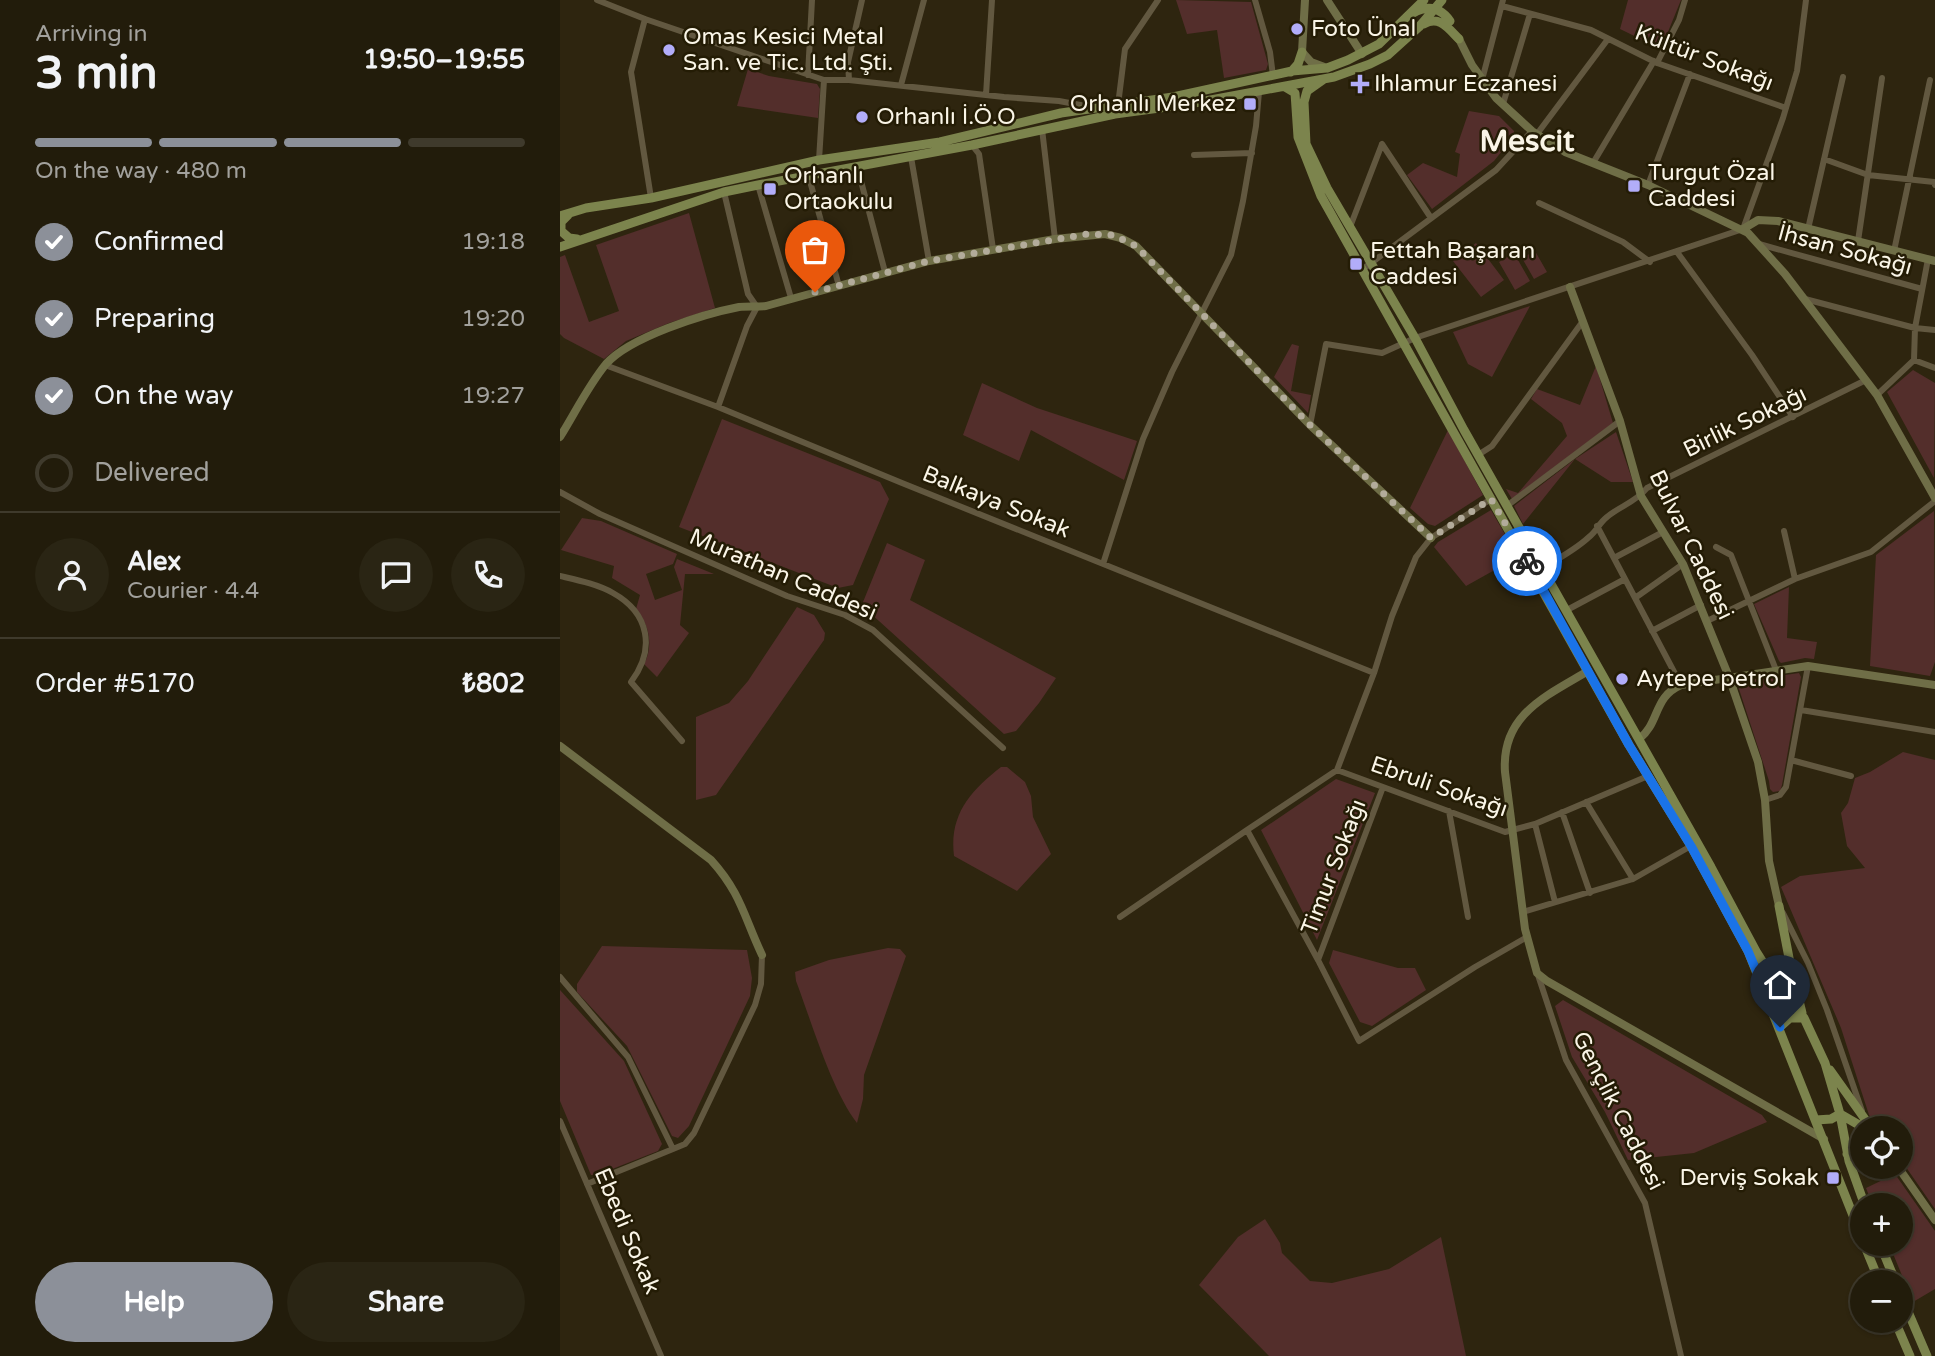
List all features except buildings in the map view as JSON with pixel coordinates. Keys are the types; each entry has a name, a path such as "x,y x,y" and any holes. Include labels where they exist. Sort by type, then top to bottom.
{"main road":[{"path":"1296,102 1302,84 1313,74 1379,44 1423,0"},
{"path":"560,247 724,192 758,184 911,157 1115,114 1324,79 1379,60 1419,27 1443,0 1458,39"},
{"path":"1415,8 1435,8 1443,12 1450,21"},
{"path":"1419,27 1437,21 1458,39"},
{"path":"1271,90 1298,64 1302,52"},
{"path":"560,216 586,208 651,198 819,160 940,142 1094,107 1185,95 1292,71 1327,68"},
{"path":"1324,79 1312,86 1305,96 1306,144 1405,343 1491,499 1567,610 1757,953 1804,1018"},
{"path":"1285,87 1293,90 1298,137 1321,196 1415,338 1508,505 1588,671 1691,846 1748,951 1850,1207"},
{"path":"586,208 562,219 560,227 569,238 589,236"},
{"path":"1779,906 1804,1018 1825,1063 1840,1114 1847,1154 1860,1193"},
{"path":"1761,982 1774,980 1792,971"},
{"path":"1780,1027 1790,1018 1804,1018"},
{"path":"1825,1063 1864,1116"},
{"path":"1816,1120 1830,1119 1840,1114"},
{"path":"1840,1114 1850,1120"},
{"path":"1847,1154 1850,1149"},
{"path":"1913,1323 1927,1356"},
{"path":"1900,1333 1910,1356"}],"street":[{"path":"597,0 824,80 901,85 1094,107"},
{"path":"808,75 812,0"},
{"path":"849,80 848,62 862,0"},
{"path":"901,85 925,0"},
{"path":"986,95 992,0"},
{"path":"1118,105 1125,49 1158,0"},
{"path":"1255,0 1270,52 1273,77"},
{"path":"1305,0 1302,52 1311,62 1327,68"},
{"path":"1326,0 1362,54"},
{"path":"1593,163 1656,62 1679,20 1685,0"},
{"path":"1743,229 1797,71 1806,0"},
{"path":"1482,80 1502,3"},
{"name":"Kültür Sokağı","path":"1502,3 1531,14 1591,30 1656,62 1786,108"},
{"path":"1503,104 1531,14"},
{"path":"645,19 631,72 651,198"},
{"path":"1458,39 1482,80 1534,133 1565,152 1648,185 1743,229 1759,244 1805,299 1877,395 1935,500 1871,552 1795,579 1707,621"},
{"path":"1367,266 1496,170 1534,133 1608,39"},
{"path":"1648,185 1690,74"},
{"path":"1808,229 1843,77"},
{"path":"1858,242 1882,78"},
{"path":"819,160 824,80"},
{"path":"1894,251 1930,80"},
{"path":"1103,564 1143,439 1172,372 1231,255 1252,153 1259,92"},
{"path":"1042,129 1055,239"},
{"path":"1350,228 1382,144 1431,218"},
{"path":"972,145 979,154 993,249"},
{"path":"1194,155 1252,153"},
{"path":"911,157 929,261"},
{"path":"1824,159 1868,175 1910,178 1934,182 1935,185"},
{"path":"857,165 885,272"},
{"path":"808,174 839,286"},
{"path":"758,184 791,298"},
{"path":"724,192 748,294 757,307"},
{"path":"1539,203 1623,242 1650,262"},
{"path":"1310,425 1326,344 1382,353 1415,338 1650,262 1743,229 1758,220 1778,221 1932,260 1922,289 1915,328 1914,360 1877,395"},
{"path":"560,437 605,365 629,345 670,328 740,307 757,307 929,261 1105,233 1129,241 1310,425 1431,538"},
{"name":"İhsan Sokağı","path":"1759,244 1922,289"},
{"path":"1677,252 1752,355 1793,417"},
{"name":"Bulvar Caddesi","path":"1570,287 1620,421 1641,496 1683,564 1729,677 1758,762 1765,800 1769,861 1779,906"},
{"path":"1805,299 1915,328 1935,330"},
{"path":"718,407 747,326 757,307"},
{"path":"1478,455 1492,446 1583,321"},
{"path":"1914,360 1935,368"},
{"name":"Balkaya Sokak","path":"605,365 718,407 1374,673"},
{"name":"Birlik Sokağı","path":"1538,571 1581,544 1594,534 1597,526 1608,516 1641,496 1647,488 1866,380"},
{"path":"1508,505 1620,421"},
{"name":"Murathan Caddesi","path":"560,492 600,514 788,596 845,615 873,630 1003,748"},
{"path":"1120,917 1336,770 1416,557 1431,538 1491,499"},
{"path":"1597,526 1681,685"},
{"path":"1784,531 1795,579"},
{"path":"1614,558 1663,532"},
{"path":"1716,547 1731,555 1776,670"},
{"path":"1635,598 1683,564"},
{"path":"560,576 613,593 624,600 640,618 644,625 646,645 639,671 631,681 682,741"},
{"path":"1567,610 1625,579"},
{"path":"1652,631 1701,605"},
{"path":"1765,800 1780,795 1786,787 1808,666"},
{"path":"1639,739 1648,731 1666,694 1681,685 1808,666 1935,685"},
{"name":"Gençlik Caddesi","path":"1588,671 1531,706 1514,731 1504,763 1522,912 1537,973 1566,1060 1645,1203 1681,1356"},
{"path":"1801,710 1935,732"},
{"path":"560,746 711,859 741,901 762,955 762,976 755,1004 694,1133 685,1144 587,1184"},
{"path":"1791,760 1851,776"},
{"name":"Ebruli Sokağı","path":"1336,770 1505,831 1535,824 1648,776"},
{"name":"Timur Sokağı","path":"1318,960 1383,787"},
{"path":"1586,802 1633,879"},
{"path":"1449,811 1468,917"},
{"path":"1562,812 1590,893"},
{"path":"1535,824 1555,902"},
{"path":"1247,830 1359,1041 1527,937"},
{"path":"1522,912 1633,879 1691,846"},
{"path":"1779,906 1808,963 1864,1116"},
{"path":"1537,973 1824,1139"},
{"path":"560,977 628,1057 673,1149"},
{"name":"Ebedi Sokak","path":"560,1121 661,1356"},
{"path":"1906,1179 1935,1220"}],"shaded area":[{"path":"1176,0 1251,2 1268,64 1266,70 1224,78 1217,30 1187,34"},
{"path":"1628,0 1681,0 1661,49 1620,29"},
{"path":"748,69 769,76 817,84 820,89 818,118 737,106"},
{"path":"1469,111 1499,116 1514,131 1514,136 1494,161 1432,209 1407,175 1423,163 1457,177 1460,154 1455,152"},
{"path":"689,213 715,308 626,341 604,359 560,334 560,257 565,255 589,322 619,311 596,245"},
{"path":"1476,243 1504,280 1481,297 1453,261"},
{"path":"1535,251 1547,272 1534,279 1522,258"},
{"path":"1514,253 1530,281 1515,290 1499,262"},
{"path":"1530,306 1492,377 1468,364 1453,332"},
{"path":"1292,344 1299,346 1291,391 1311,395 1308,413 1274,377"},
{"path":"1596,366 1613,423 1512,499 1506,489 1518,493 1567,436 1562,423 1531,399 1537,389 1580,405"},
{"path":"1913,370 1935,383 1934,478 1887,392"},
{"path":"982,383 1037,408 1137,441 1124,480 1031,430 1019,461 963,435"},
{"path":"722,419 880,482 889,499 853,585 838,588 679,527"},
{"path":"1448,430 1483,495 1435,526 1428,524 1410,508"},
{"path":"1616,432 1633,482 1611,482 1575,459"},
{"path":"1575,459 1523,524 1514,506"},
{"path":"1491,510 1518,557 1466,586 1434,547"},
{"path":"1934,511 1935,662 1930,676 1870,666 1876,555"},
{"path":"582,518 601,521 677,554 673,564 646,574 655,600 682,590 674,567 677,559 714,574 685,574 680,625 689,633 657,677 644,664 649,650 649,635 636,609 640,595 612,578 614,566 561,550"},
{"path":"887,543 925,560 910,600 1056,678 1016,731 1004,734 869,612 863,602"},
{"path":"1789,587 1787,638 1817,642 1814,659 1781,663 1754,604"},
{"path":"797,607 814,615 825,633 824,640 716,795 696,800 696,717 729,703 748,681"},
{"path":"1799,673 1801,677 1782,785 1780,791 1773,792 1738,686 1742,681"},
{"path":"1903,752 1935,760 1935,1209 1913,1177 1913,1116 1869,1115 1841,1028 1781,887 1800,876 1865,868 1847,846 1841,813 1848,803 1855,778"},
{"path":"1001,767 1007,767 1025,782 1031,796 1033,817 1051,854 1017,891 954,856 953,841 958,816 971,795"},
{"path":"1336,779 1375,793 1317,940 1261,830"},
{"path":"602,946 747,950 752,978 750,996 689,1126 678,1138 672,1136 627,1046 577,992 577,984"},
{"path":"888,948 900,949 906,956 864,1075 863,1099 857,1123 830,1074 795,972 829,960"},
{"path":"1333,950 1398,968 1415,968 1426,990 1372,1026 1360,1022 1329,963"},
{"path":"560,990 624,1061 662,1144 658,1151 597,1175 591,1175 560,1101"},
{"path":"1563,1000 1762,1115 1767,1122 1694,1153 1628,1160 1605,1112 1572,1057 1555,1006"},
{"path":"1885,1179 1899,1179 1908,1193 1868,1193 1866,1188"},
{"path":"1913,1200 1935,1231 1935,1289 1913,1302 1913,1270 1900,1270 1894,1256 1913,1256"},
{"path":"1265,1219 1280,1243 1282,1253 1310,1281 1332,1283 1389,1269 1441,1237 1466,1356 1269,1356 1199,1285 1238,1237"}],"way so far":[{"path":"815,292 929,261 993,249 1088,234 1105,233 1129,241 1310,425 1431,538 1491,499 1527,561"}],"place":[{"name":"Foto Ünal","path":"1297,29"},
{"name":"Omas Kesici Metal San. ve Tic. Ltd. Şti.","path":"669,50"},
{"name":"Ihlamur Eczanesi","path":"1360,84"},
{"name":"Orhanlı Merkez","path":"1250,104"},
{"name":"Orhanlı İ.Ö.O","path":"862,117"},
{"name":"Turgut Özal Caddesi","path":"1634,186"},
{"name":"Orhanlı Ortaokulu","path":"770,189"},
{"name":"Fettah Başaran Caddesi","path":"1356,264"},
{"name":"Aytepe petrol","path":"1622,679"},
{"name":"Derviş Sokak","path":"1833,1178"}],"district":[{"name":"Mescit","path":"1527,141"}],"route":[{"path":"1527,561 1629,745 1691,846 1748,951 1780,1027"}]}
